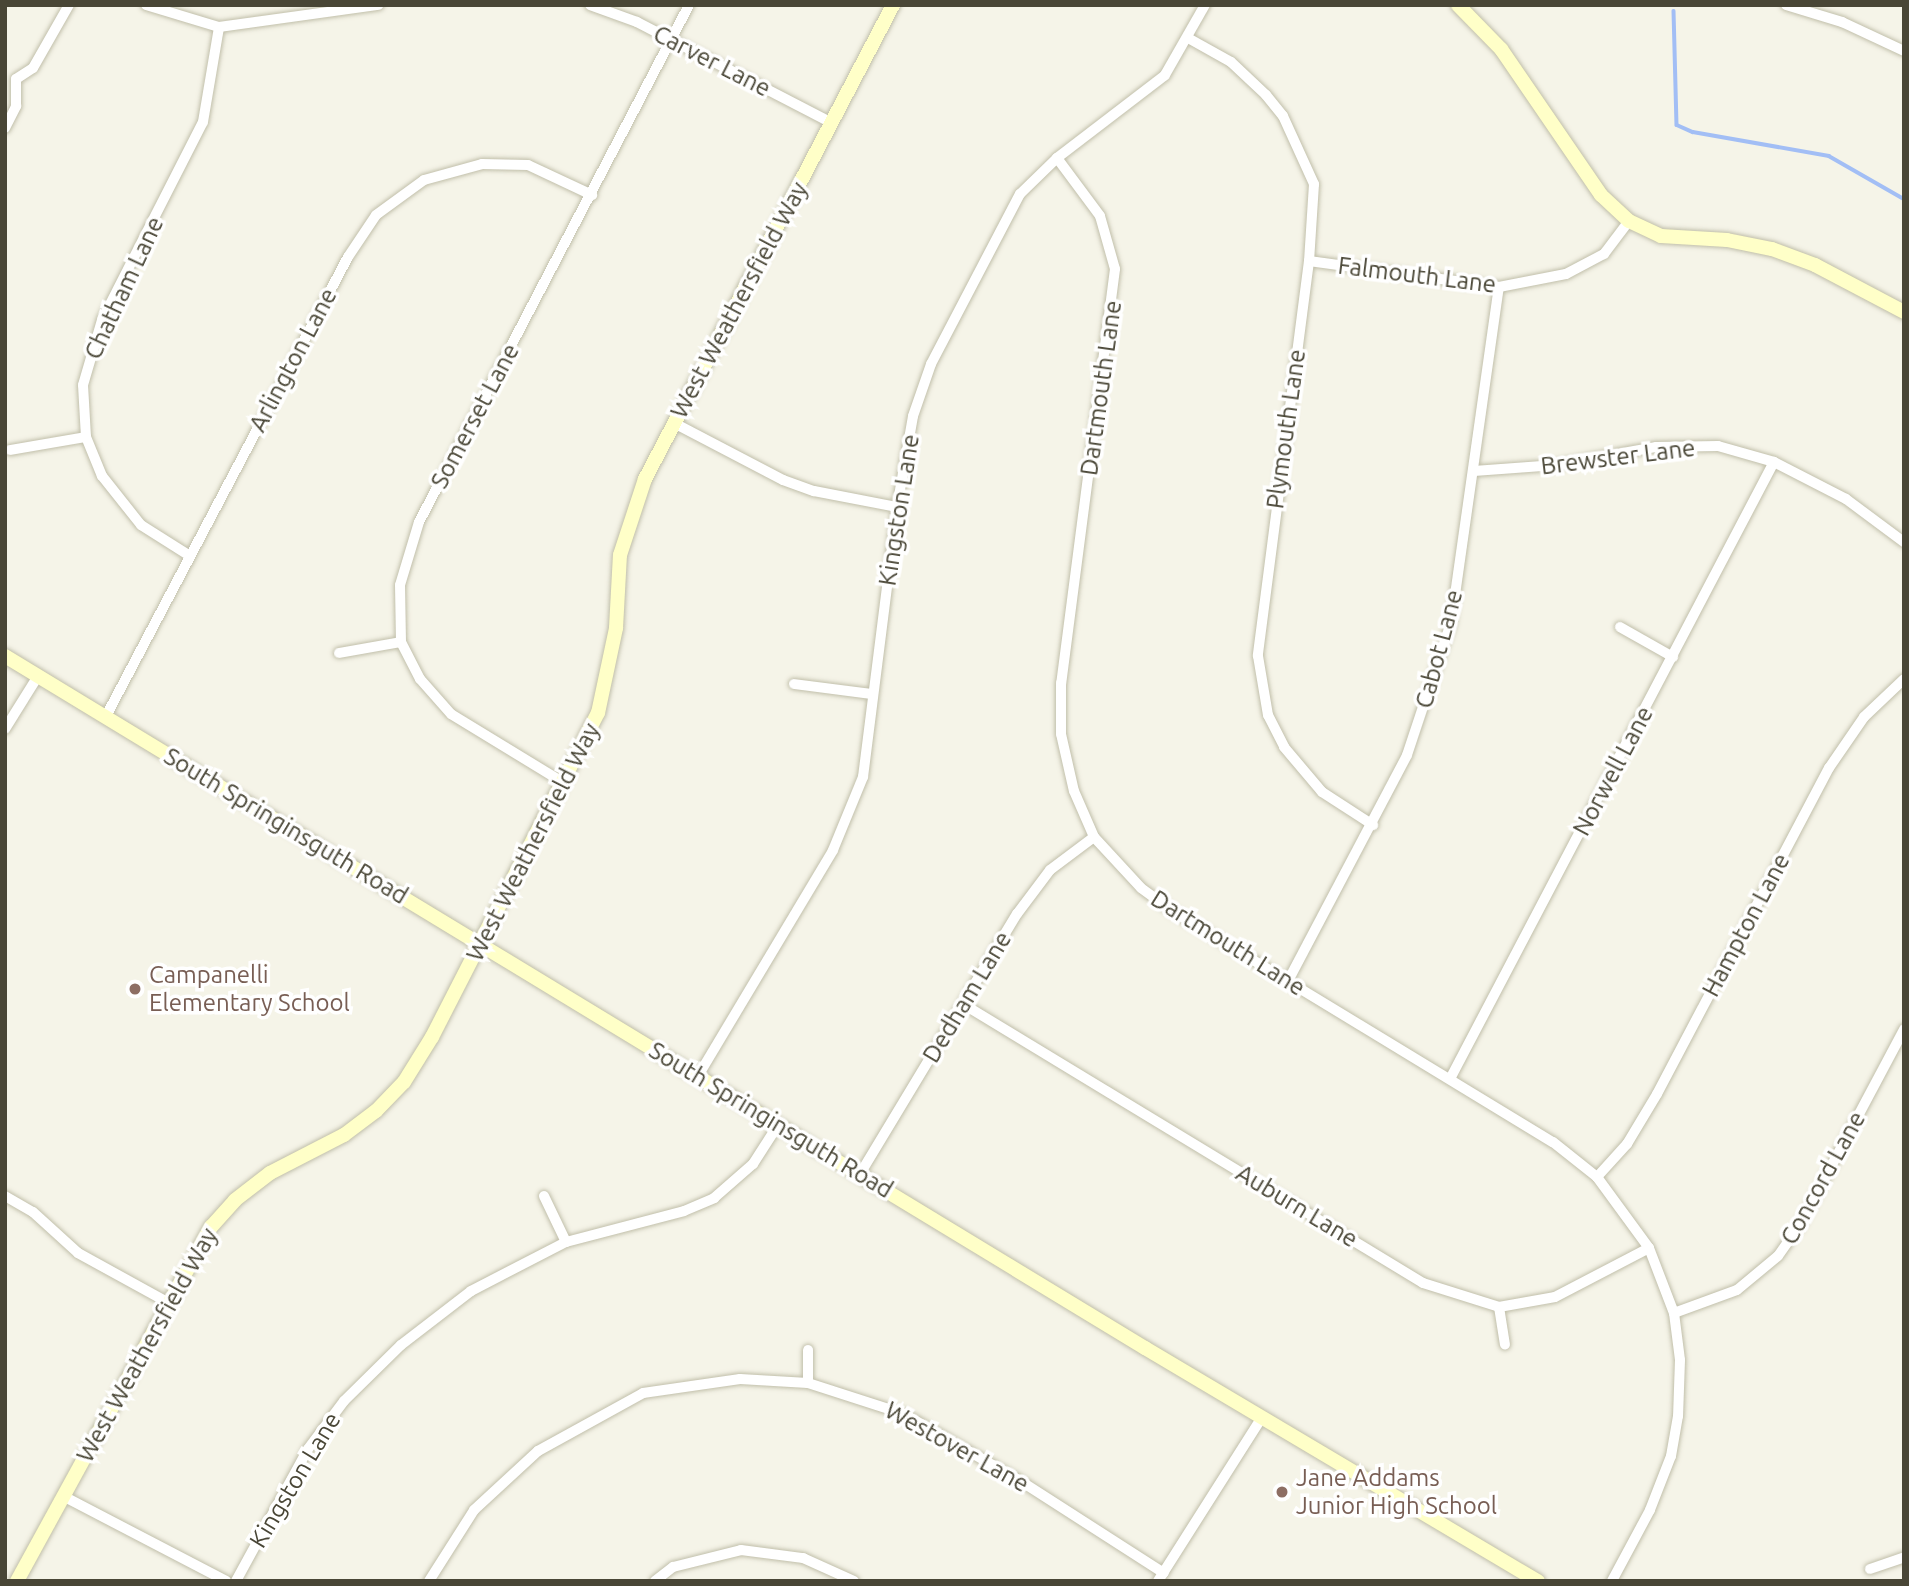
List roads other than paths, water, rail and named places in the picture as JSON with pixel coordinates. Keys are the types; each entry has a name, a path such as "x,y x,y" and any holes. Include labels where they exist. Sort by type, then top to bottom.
{"street":[{"path":"5,128 16,106 11,77 33,68 69,5"},
{"path":"145,5 219,27 322,9 378,5"},
{"name":"Carver Lane","path":"590,5 671,39 832,123"},
{"name":"Somerset Lane","path":"564,783 452,714 420,679 401,642 400,585 419,522 689,5"},
{"name":"West Weathersfield Way","path":"17,1581 201,1242 235,1200 270,1172 361,1123 404,1082 482,945 585,745 604,695 616,628 620,555 629,516 674,423 893,5"},
{"name":"Kingston Lane","path":"698,1076 833,850 863,777 897,507 913,416 931,363 1005,216 1020,194 1057,158 1165,75 1205,5"},
{"path":"1458,5 1501,49 1601,195 1629,221 1661,236 1727,240 1772,249 1815,265 1904,313"},
{"path":"1786,5 1843,22 1904,51"},
{"name":"Chatham Lane","path":"190,556 141,525 120,502 102,476 86,437 82,411 87,359 203,122 219,27"},
{"name":"Plymouth Lane","path":"1188,38 1230,62 1283,116 1314,184 1309,261 1258,656 1268,715 1284,747 1322,792 1373,825"},
{"name":"Dartmouth Lane","path":"1057,158 1100,216 1115,268 1059,709 1068,775 1094,836 1141,888 1553,1142 1597,1177 1649,1248 1674,1313 1681,1385 1675,1440 1650,1510 1612,1581"},
{"name":"Arlington Lane","path":"105,718 348,257 382,210 431,177 482,164 528,165 592,195"},
{"name":"Falmouth Lane","path":"1309,261 1499,287 1566,274 1604,254 1629,221"},
{"name":"Cabot Lane","path":"1288,981 1373,825 1422,718 1451,623 1499,287"},
{"path":"674,423 783,480 814,491 897,507"},
{"path":"10,450 86,437"},
{"name":"Brewster Lane","path":"1474,471 1556,465 1656,447 1718,446 1774,462 1846,499 1904,542"},
{"name":"Norwell Lane","path":"1450,1079 1774,462"},
{"path":"1620,627 1673,657"},
{"path":"339,653 401,642"},
{"name":"South Springinsguth Road","path":"5,656 778,1125 1538,1581"},
{"path":"5,729 38,676"},
{"name":"Hampton Lane","path":"1597,1177 1627,1144 1657,1094 1829,768 1864,717 1904,680"},
{"path":"794,684 872,694"},
{"name":"Dedham Lane","path":"860,1174 1035,887 1094,836"},
{"name":"Auburn Lane","path":"963,1004 1423,1283 1499,1307 1555,1297 1649,1248"},
{"name":"Concord Lane","path":"1674,1313 1737,1290 1778,1256 1800,1224 1904,1030"},
{"name":"Kingston Lane","path":"236,1581 308,1449 344,1401 401,1345 471,1291 566,1242 684,1211 715,1198 753,1164 778,1125"},
{"path":"5,1196 33,1212 78,1253 169,1303"},
{"path":"544,1196 566,1242"},
{"path":"1499,1307 1505,1345"},
{"path":"808,1350 808,1383"},
{"name":"Westover Lane","path":"429,1581 458,1532 488,1494 523,1462 577,1426 643,1393 740,1379 808,1383 880,1403 925,1425 1161,1577"},
{"path":"1161,1577 1262,1417"},
{"path":"63,1496 226,1581"},
{"path":"655,1581 673,1567 741,1550 803,1558 854,1581"},
{"path":"1870,1569 1904,1557"}],"waterway":[{"path":"1674,11 1677,125 1693,132 1829,156 1904,199"}],"place":[{"name":"Campanelli Elementary School","path":"135,989"},
{"name":"Jane Addams Junior High School","path":"1282,1492"}]}
